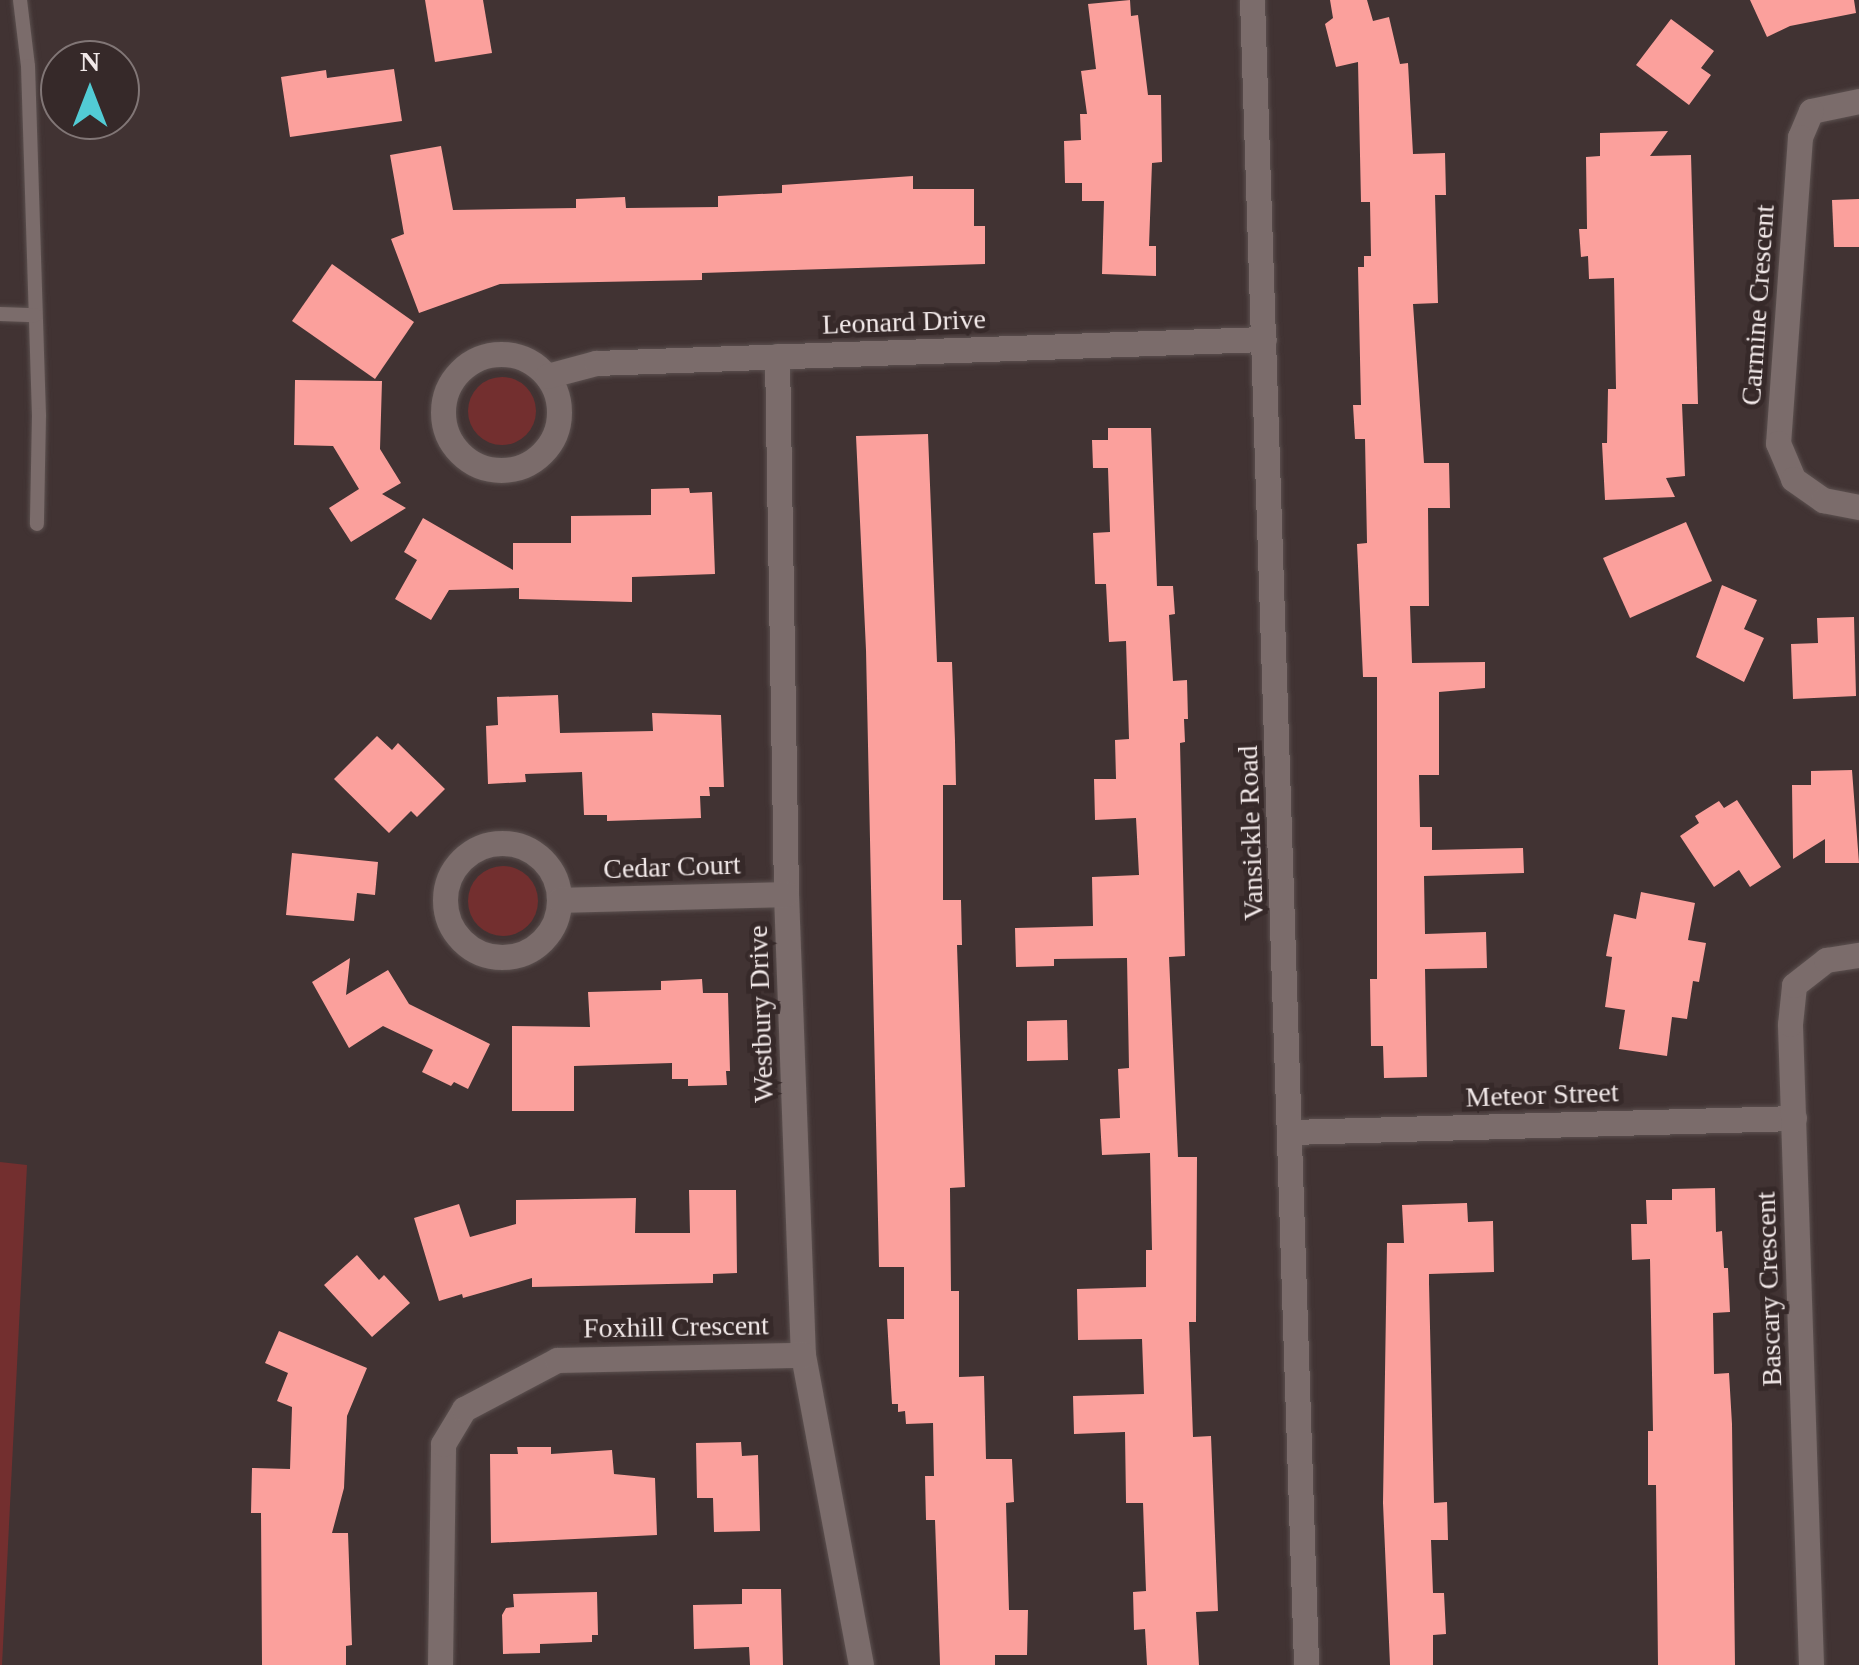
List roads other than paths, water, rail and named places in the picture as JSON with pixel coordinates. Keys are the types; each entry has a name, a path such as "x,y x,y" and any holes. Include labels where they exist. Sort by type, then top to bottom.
{"street":[{"name":"Vansickle Road","path":"1252,0 1306,1665"},
{"name":"Carmine Crescent","path":"1859,101 1811,111 1800,136 1778,444 1793,479 1823,500 1859,506"},
{"name":"Leonard Drive","path":"547,376 596,363 1264,340"},
{"path":"514,356 547,376 557,394 560,414 555,435 544,452 527,464 506,470 486,468 453,445 444,408 448,388 475,360 514,356"},
{"name":"Westbury Drive","path":"777,356 786,894 803,1354 861,1665"},
{"path":"494,843 532,851 546,864 559,900 548,934 535,947 500,958 466,945 453,931 444,895 460,860 494,843"},
{"name":"Cedar Court","path":"559,900 786,894"},
{"name":"Bascary Crescent","path":"1811,1665 1790,1024 1794,985 1826,960 1859,955"},
{"name":"Meteor Street","path":"1291,1132 1794,1118"},
{"name":"Foxhill Crescent","path":"440,1665 443,1444 464,1409 557,1360 803,1354"}],"lane":[{"path":"20,0 28,66 37,524"},
{"path":"0,314 35,315"}]}
